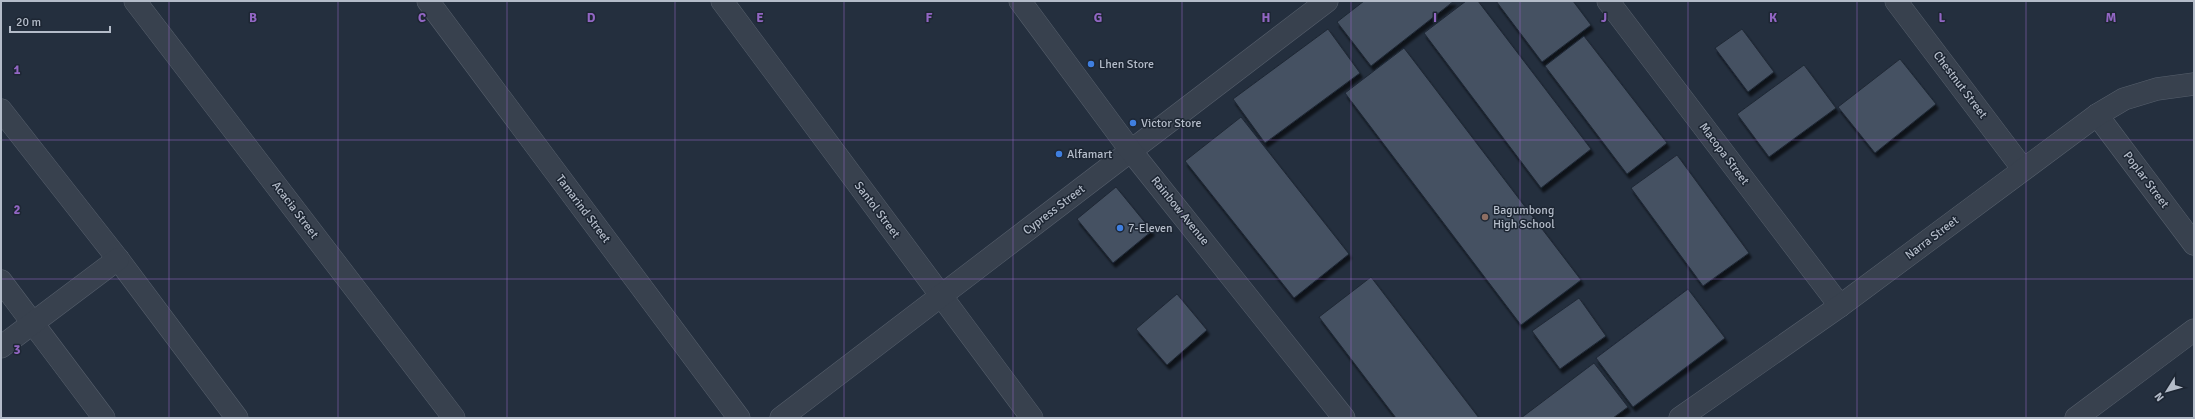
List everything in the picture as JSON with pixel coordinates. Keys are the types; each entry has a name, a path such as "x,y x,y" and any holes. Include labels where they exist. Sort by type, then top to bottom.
{"street":[{"name":"Acacia Street","path":"135,1 454,418"},
{"name":"Tamarind Street","path":"428,1 739,418"},
{"name":"Santol Street","path":"722,1 1032,418"},
{"name":"Rainbow Avenue","path":"1020,1 1131,151 1344,418"},
{"name":"Cypress Street","path":"781,418 1327,1"},
{"name":"Macopa Street","path":"1608,1 1840,306"},
{"name":"Chestnut Street","path":"1896,1 2023,169"},
{"name":"Narra Street","path":"1685,417 1840,306 2097,115 2124,99 2157,89 2194,84"},
{"path":"1,110 118,259 237,418"},
{"name":"Poplar Street","path":"2097,115 2194,244"},
{"path":"1,347 118,259"},
{"path":"1,281 104,418"},
{"path":"2076,418 2194,330"}],"building":[{"path":"1364,1 1454,1 1371,66 1337,22"},
{"path":"1466,1 1478,1 1591,149 1541,188 1424,33"},
{"path":"1496,1 1573,1 1591,25 1542,62"},
{"path":"1328,29 1360,73 1265,143 1233,99"},
{"path":"1742,29 1774,72 1748,92 1715,48"},
{"path":"1584,36 1667,143 1627,174 1545,66"},
{"path":"1404,48 1581,280 1521,325 1345,93"},
{"path":"1900,59 1936,104 1875,153 1838,107"},
{"path":"1804,65 1836,108 1769,157 1737,114"},
{"path":"1241,117 1349,254 1294,298 1185,161"},
{"path":"1677,155 1749,253 1703,286 1631,188"},
{"path":"1116,187 1152,231 1113,263 1077,219"},
{"path":"1371,277 1479,418 1396,418 1319,317"},
{"path":"1688,289 1725,338 1633,407 1596,358"},
{"path":"1177,294 1207,330 1167,365 1136,329"},
{"path":"1579,298 1606,336 1560,369 1532,331"},
{"path":"1594,363 1628,407 1613,418 1521,418"}],"place":[{"name":"Lhen Store","path":"1091,64"},
{"name":"Victor Store","path":"1133,123"},
{"name":"Alfamart","path":"1059,154"},
{"name":"Bagumbong High School","path":"1485,217"},
{"name":"7-Eleven","path":"1120,228"}]}
